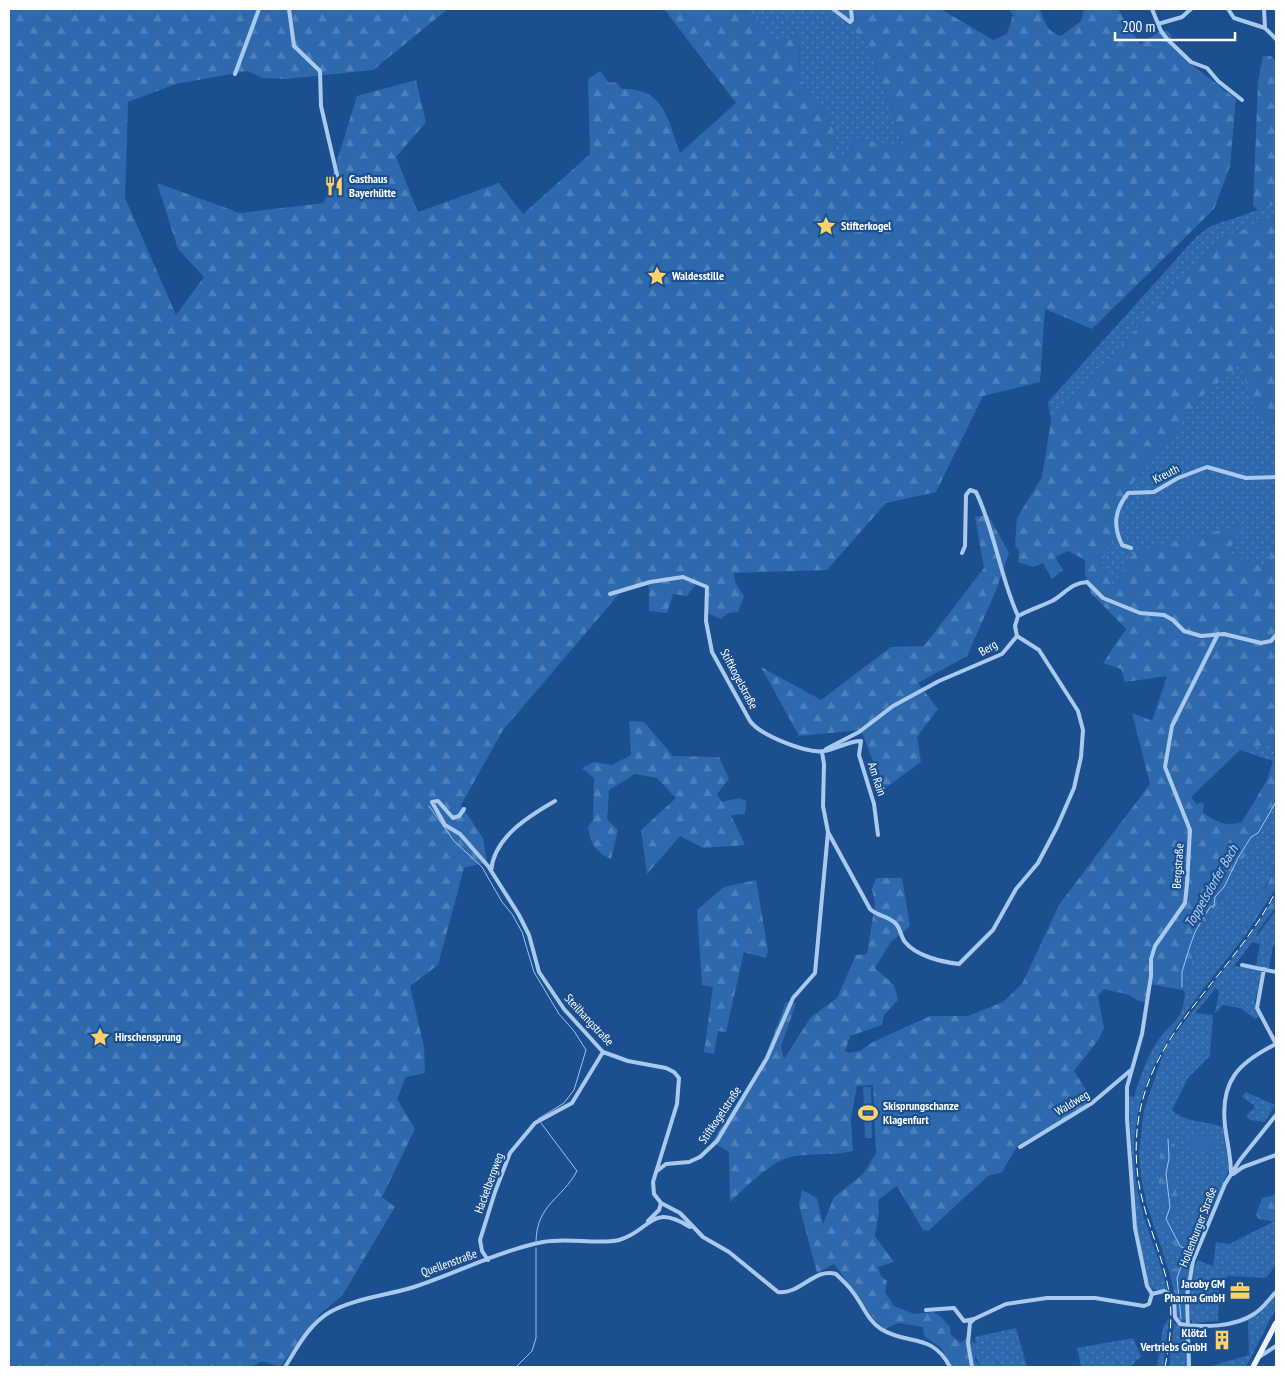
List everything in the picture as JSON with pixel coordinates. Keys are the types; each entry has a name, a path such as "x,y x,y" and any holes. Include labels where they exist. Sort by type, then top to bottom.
{"main road":[{"path":"1253,1367 1276,1324"}],"street":[{"path":"235,74 259,9"},
{"path":"289,9 294,46 320,71 321,106 337,175"},
{"path":"833,9 850,22 852,16 851,9"},
{"path":"1152,9 1167,39 1191,62 1207,68 1218,81 1242,100"},
{"path":"1158,24 1182,17 1191,9"},
{"path":"1228,9 1232,16 1265,28 1276,39"},
{"path":"1264,9 1265,28"},
{"name":"Kreuth","path":"1131,548 1122,545 1114,529 1116,518 1128,494 1154,492 1178,478 1207,467 1246,478 1276,478"},
{"path":"962,553 965,546 966,495 970,490 976,492 983,506 1010,597 1018,616 1015,626 1017,636"},
{"name":"Stiftkogelstraße","path":"610,594 650,582 683,577 707,587 706,620 712,652 753,726 774,738 822,752 824,764 824,806 828,832 815,973 793,998 767,1058 717,1140 700,1157 689,1162 666,1164 655,1172"},
{"path":"1018,616 1053,600 1078,582 1086,582 1103,598 1140,613 1164,615 1173,620 1184,631 1201,636 1218,634 1238,636 1261,643 1271,641 1276,635"},
{"name":"Bergstraße","path":"1152,1294 1147,1286 1135,1228 1127,1119 1127,1087 1142,1034 1151,976 1151,959 1155,946 1185,903 1190,830 1165,767 1172,726 1218,634"},
{"name":"Stiftkogelstraße","path":"828,832 870,909 876,915 893,921 898,925 904,941 911,948 959,964 965,958 992,930 1016,889 1038,863 1057,828 1074,788 1080,758 1083,730 1078,711 1039,650 1017,636"},
{"name":"Berg","path":"822,752 860,732 893,706 939,681 1002,654 1017,636"},
{"name":"Am Rain","path":"822,752 861,741 859,755 874,804 878,835"},
{"name":"Steilhangstraße","path":"464,809 459,816 453,818 438,801 432,802 445,825 460,834 491,870 525,924 535,964 548,987 564,1009 603,1052 611,1056 666,1068 674,1072 679,1078 677,1104 655,1172"},
{"path":"491,870 492,860 516,827 531,815 555,801"},
{"path":"1242,965 1276,972"},
{"path":"1231,1175 1225,1126 1228,1086 1231,1078 1247,1061 1276,1044 1257,1008 1264,969"},
{"name":"Hackelbergweg","path":"488,1260 482,1251 480,1240 510,1153 535,1123 572,1103 603,1052"},
{"path":"600,1059 611,1056"},
{"name":"Waldweg","path":"1020,1147 1092,1103 1131,1070"},
{"path":"1231,1175 1240,1160 1276,1115"},
{"name":"Hollenburger Straße","path":"1189,1367 1187,1296 1193,1261 1231,1175 1243,1167 1276,1155"},
{"path":"655,1172 653,1187 655,1197 660,1203 680,1213 692,1228 707,1240 729,1252 778,1292 794,1290 826,1273 836,1274 852,1291 876,1325 887,1332 931,1344 938,1350 950,1367"},
{"name":"Quellenstraße","path":"645,1224 659,1210 660,1203"},
{"name":"Quellenstraße","path":"284,1367 311,1328 330,1311 415,1287 542,1242 618,1240 645,1224 659,1218 669,1217 692,1228"},
{"path":"964,1321 974,1319 1006,1304 1047,1298 1095,1298 1144,1306 1149,1304 1152,1294 1164,1291 1174,1296 1176,1320 1188,1325 1240,1321 1261,1310 1276,1292"},
{"path":"926,1310 954,1308 969,1327"},
{"path":"972,1367 968,1343 969,1327 974,1319"},
{"path":"1259,1357 1276,1346"}],"green space":[{"path":"9,9 448,9 373,70 286,79 262,78 248,71 176,84 128,102 125,198 176,315 204,277 178,249 157,183 240,213 324,203 357,96 416,80 426,122 396,157 418,212 499,183 523,214 590,154 588,79 600,71 609,83 616,82 622,89 636,90 656,100 667,118 680,153 736,103 664,9 741,9 774,43 800,35 799,79 820,102 833,127 833,154 847,157 854,138 905,148 867,44 834,9 941,9 993,40 1007,34 1013,15 1009,9 1040,9 1049,29 1061,36 1081,21 1084,9 1118,9 1140,44 1162,30 1169,32 1172,36 1170,40 1187,61 1236,99 1230,166 1214,209 1092,329 1045,309 1040,382 983,396 936,492 886,503 827,570 734,573 735,582 744,596 738,612 728,613 721,619 707,613 709,587 698,581 687,596 673,594 667,613 649,611 649,588 646,581 619,594 503,730 461,805 483,838 487,862 464,868 438,965 410,986 424,1047 425,1073 406,1077 397,1099 415,1129 382,1197 395,1207 342,1296 320,1314 280,1367 262,1361 252,1367 9,1367"},
{"path":"741,9 834,9 867,44 905,148 854,138 847,157 833,154 833,127 820,102 799,79 800,35 774,43"},
{"path":"1263,56 1271,56 1276,62 1276,204 1258,210 1253,206 1258,82"},
{"path":"1276,204 1276,217 1221,238 1051,421 1048,402 1197,236 1211,226"},
{"path":"1276,217 1276,426 1256,413 1240,364 1204,395 1128,489 1101,566 1113,585 1135,551 1246,524 1227,552 1266,568 1276,536 1276,743 1240,750 1191,797 1196,804 1202,802 1204,805 1203,813 1217,821 1226,824 1242,822 1267,780 1276,751 1276,804 1193,945 1192,959 1182,990 1149,984 1146,1002 1104,989 1098,996 1104,1028 1099,1039 1074,1071 1093,1101 1018,1145 1002,1172 988,1176 928,1231 923,1230 897,1186 878,1200 879,1211 875,1236 894,1262 878,1267 881,1276 887,1281 885,1292 894,1306 914,1314 933,1312 941,1317 950,1327 951,1335 961,1343 966,1338 976,1344 975,1360 980,1367 951,1367 941,1348 924,1336 923,1327 898,1323 885,1329 865,1307 834,1264 817,1273 799,1205 802,1190 817,1198 823,1224 834,1197 863,1174 876,1153 873,1085 857,1086 851,1119 853,1151 801,1155 786,1159 768,1168 730,1202 729,1152 712,1142 763,1062 786,1002 796,1003 781,1047 784,1059 811,1017 837,998 856,955 867,954 875,904 872,889 876,878 902,878 910,926 890,943 875,968 894,985 898,1000 884,1015 882,1025 850,1036 845,1051 848,1053 860,1051 873,1042 930,1016 968,1016 1003,1002 1022,984 1059,905 1150,784 1132,713 1152,721 1167,676 1125,682 1121,669 1103,663 1126,629 1090,592 1085,574 1085,560 1068,551 1055,557 1063,570 1052,579 1043,563 1033,567 1018,562 1019,551 1015,545 1017,518 1042,477 1051,421 1221,238"},
{"path":"1241,363 1256,413 1276,426 1276,536 1266,568 1226,552 1245,525 1113,585 1101,566 1128,489 1204,395"},
{"path":"988,515 1009,553 995,593 967,656 918,683 938,709 917,737 921,762 884,789 861,730 799,736 761,667 821,700 891,647 924,646 984,568 975,517"},
{"path":"629,721 644,722 673,756 719,757 729,779 717,794 722,802 739,798 746,801 745,814 731,815 745,845 703,848 680,836 647,874 641,830 676,798 657,778 635,774 609,790 607,819 618,830 611,859 595,847 590,838 588,827 593,820 594,778 582,768 594,762 612,765 631,755"},
{"path":"1276,743 1273,761 1240,750"},
{"path":"1276,804 1276,867 1265,886 1265,892 1245,928 1244,937 1198,995 1160,1053 1146,1084 1137,1117 1134,1152 1138,1192 1167,1290 1154,1290 1148,1284 1137,1229 1128,1096 1134,1097 1153,1048 1179,1017 1184,1003 1185,992 1182,990 1192,959 1193,945"},
{"path":"1276,867 1276,888 1244,937 1245,928"},
{"path":"756,880 768,950 766,958 744,952 726,1032 718,1031 714,1054 704,1052 713,987 702,985 697,910 724,887"},
{"path":"1276,895 1276,907 1258,931 1255,928"},
{"path":"1276,910 1276,944 1273,946 1269,969 1256,966 1260,944 1252,942 1234,966 1260,970 1262,972 1255,1002 1259,1016 1255,1019 1240,1008 1223,1005 1215,1013 1219,992 1216,988 1195,1013 1213,1015 1210,1056 1188,1078 1172,1110 1188,1119 1223,1127 1229,1170 1198,1240 1194,1240 1190,1246 1184,1244 1170,1223 1179,1200 1172,1180 1171,1170 1176,1163 1175,1145 1169,1134 1166,1209 1161,1220 1183,1253 1177,1267 1169,1271 1146,1202 1141,1176 1139,1153 1144,1110 1165,1048 1255,928 1258,931 1256,937"},
{"name":"Skisprungschanze Klagenfurt","path":"863,1087 871,1087 872,1138 865,1138"},
{"path":"1246,1092 1275,1105 1265,1122 1250,1120 1246,1115 1254,1109 1254,1105 1242,1097"},
{"path":"1163,1134 1169,1134 1175,1145 1176,1163 1171,1170 1179,1200 1170,1223 1184,1244 1190,1246 1194,1240 1198,1240 1188,1279 1186,1318 1182,1322 1177,1318 1177,1296 1174,1292 1169,1271 1177,1267 1183,1253 1175,1247 1161,1220 1166,1209 1162,1203 1159,1184"},
{"path":"1191,1136 1217,1138 1216,1152 1190,1150"},
{"path":"1274,1195 1276,1197 1276,1222 1259,1219 1256,1215 1262,1198"},
{"path":"1276,1222 1276,1265 1266,1278 1228,1276 1219,1287 1218,1321 1193,1323 1190,1319 1190,1296 1191,1282 1197,1260 1213,1266 1216,1242 1229,1244"},
{"path":"1276,1295 1276,1308 1246,1367 1208,1367 1249,1355 1248,1320 1259,1314"},
{"path":"1169,1318 1163,1367 1157,1367 1163,1327"},
{"path":"1174,1323 1186,1329 1187,1367 1169,1367"},
{"path":"1016,1328 1027,1367 980,1367 974,1352 976,1347 975,1337"},
{"path":"1133,1338 1141,1356 1131,1367 1081,1367 1077,1348"}],"waterway":[{"name":"Toppelsdorfer Bach","path":"1182,987 1182,972 1195,932 1210,907 1214,906 1215,897 1224,887 1251,837 1258,833 1276,802"},
{"path":"429,806 454,841 482,867 522,932 534,972 559,1014 574,1031 586,1050 574,1090 564,1103 538,1119"},
{"path":"536,1241 537,1229 545,1210 571,1181 577,1171 541,1123"},
{"path":"1168,1139 1169,1158 1166,1174 1170,1207 1166,1219 1180,1246 1187,1250 1177,1278 1181,1319"},
{"path":"516,1367 532,1351 536,1338 536,1248"}],"railway":[{"path":"1165,1367 1170,1330 1170,1301 1166,1276 1142,1200 1139,1184 1137,1168 1138,1124 1147,1086 1163,1051 1184,1019 1255,926 1276,891"}],"place":[{"name":"Gasthaus Bayerhütte","path":"334,186"},
{"name":"Stifterkogel","path":"826,226"},
{"name":"Waldesstille","path":"657,276"},
{"name":"Hirschensprung","path":"100,1037"},
{"name":"Skisprungschanze Klagenfurt","path":"868,1113"},
{"name":"Jacoby GM Pharma GmbH","path":"1240,1291"},
{"name":"Klötzl Vertriebs GmbH","path":"1222,1340"}]}
